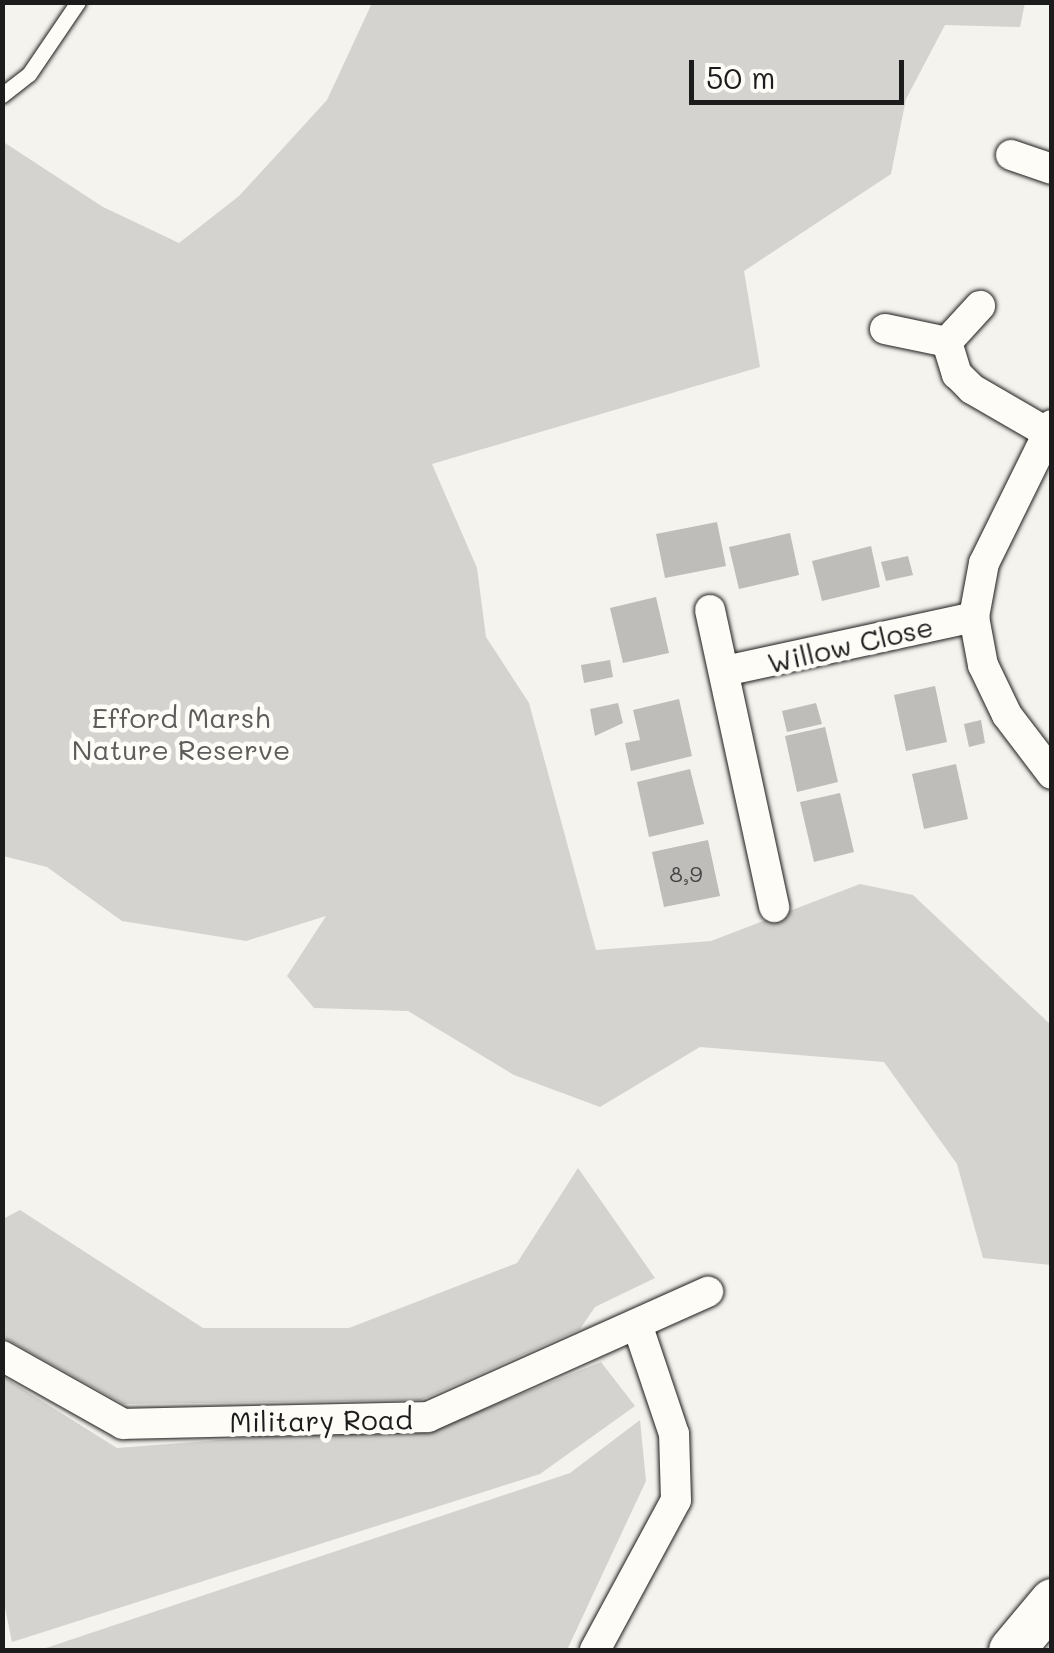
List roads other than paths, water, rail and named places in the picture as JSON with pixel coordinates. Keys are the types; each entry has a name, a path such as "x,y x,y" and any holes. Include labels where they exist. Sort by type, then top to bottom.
{"main road":[{"path":"1011,1650 1052,1601"}],"street":[{"path":"1011,155 1048,180"},
{"path":"947,342 980,306"},
{"path":"885,328 947,342"},
{"path":"947,342 957,374 972,389 1050,429 984,563 974,617 999,699 1052,774"},
{"path":"710,610 774,907"},
{"name":"Willow Close","path":"725,671 974,617"},
{"name":"Military Road","path":"2,1356 123,1424 428,1418 708,1292"},
{"path":"595,1650 676,1500 674,1434 636,1324"}],"lane":[{"path":"2,95 29,74 78,2"}],"park label":[{"name":"Efford Marsh Nature Reserve","path":"181,733"}]}
